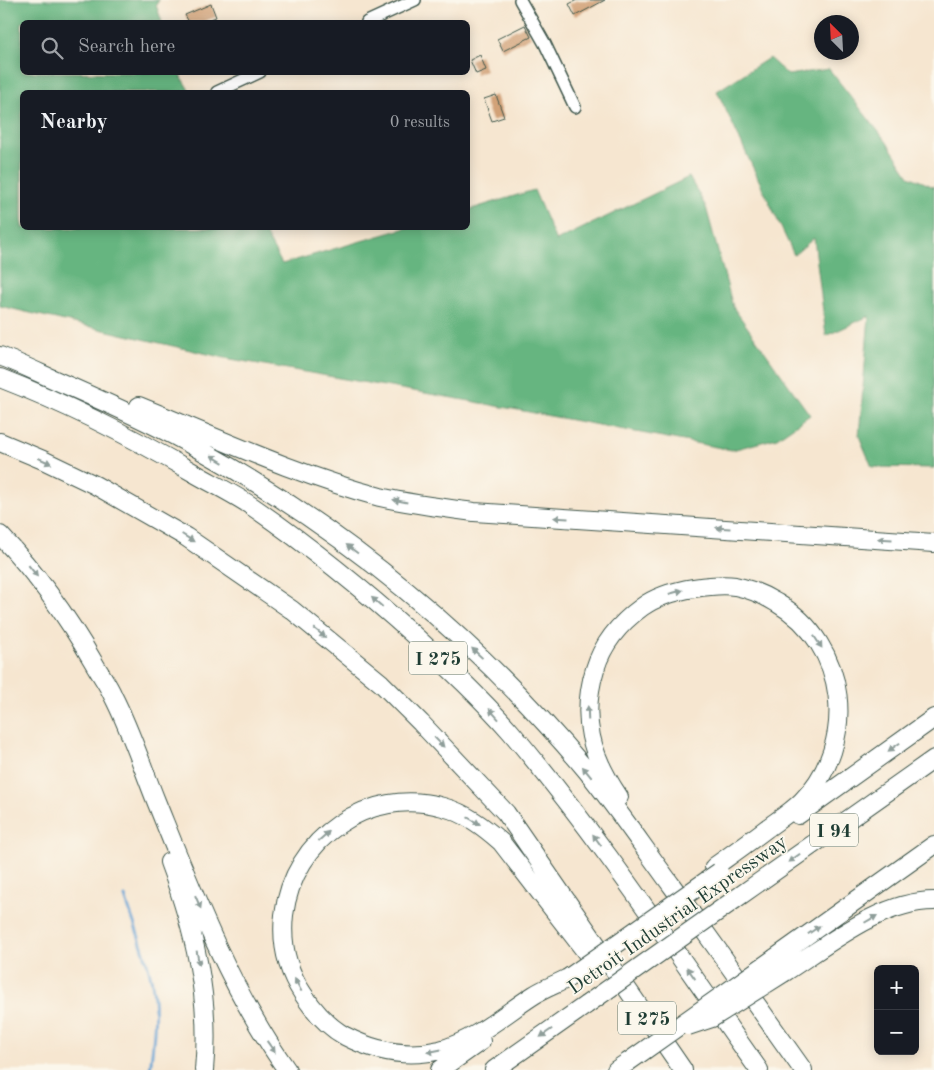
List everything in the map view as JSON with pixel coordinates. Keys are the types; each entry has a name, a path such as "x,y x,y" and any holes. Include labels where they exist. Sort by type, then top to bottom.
{"highway":[{"path":"2,357 41,366 287,466 334,483 400,501 474,512 934,543"},
{"path":"2,357 155,425 203,451 264,487 315,521 419,601 508,684 588,773 710,938 804,1070"},
{"name":"I 275","path":"0,378 79,413 165,456 251,506 348,576 419,640 472,690 509,730 562,795 602,848 759,1070"},
{"name":"I 275","path":"0,442 95,485 186,537 292,610 381,683 506,813 683,1070"},
{"path":"0,535 54,598 79,636 113,695 229,972 265,1039 287,1070"},
{"path":"440,1070 667,908 717,870 802,801 820,776 831,754 839,716 838,693 833,672 822,648 812,632 798,617 760,593 735,586 709,585 675,591 651,600 627,618 609,638 597,661 589,687 587,710 589,733 597,760 615,791 678,883 710,938"},
{"path":"95,665 179,887 190,922 203,990 206,1024 204,1070"},
{"path":"717,870 934,718"},
{"name":"Detroit Industrial Expressway","path":"494,1070 934,759"},
{"path":"568,978 536,994 475,1035 440,1050 406,1053 370,1047 329,1025 298,987 287,959 284,940 283,925 288,891 303,861 318,841 352,815 397,803 420,802 442,807 460,813 482,826 501,842 596,965 614,972"},
{"path":"622,1066 668,1033 712,1018 934,845"},
{"path":"780,965 883,912 908,903 934,900"},
{"path":"782,1040 810,1070"}],"street":[{"path":"371,20 415,0"},
{"path":"520,0 545,44 575,107"},
{"path":"221,90 254,75"}],"green space":[{"path":"0,0 159,0 156,5 161,20 20,20 20,75 180,75 189,90 20,90 20,230 263,230 282,264 399,230 470,230 470,209 534,190 556,241 689,177 706,207 733,307 810,415 777,438 732,450 225,358 0,306"},
{"path":"769,58 788,75 829,69 886,141 909,176 934,187 934,468 872,467 859,436 869,316 826,336 814,238 794,255 717,91"}],"building":[{"path":"577,0 605,0 575,16 569,4"},
{"path":"211,4 216,17 208,20 188,20 185,15"},
{"path":"525,25 531,37 503,51 497,39"},
{"path":"480,55 486,70 476,74 470,60"},
{"path":"496,95 504,117 492,121 484,99"}],"waterway":[{"path":"125,897 146,959 154,997 154,1025 150,1070"}]}
